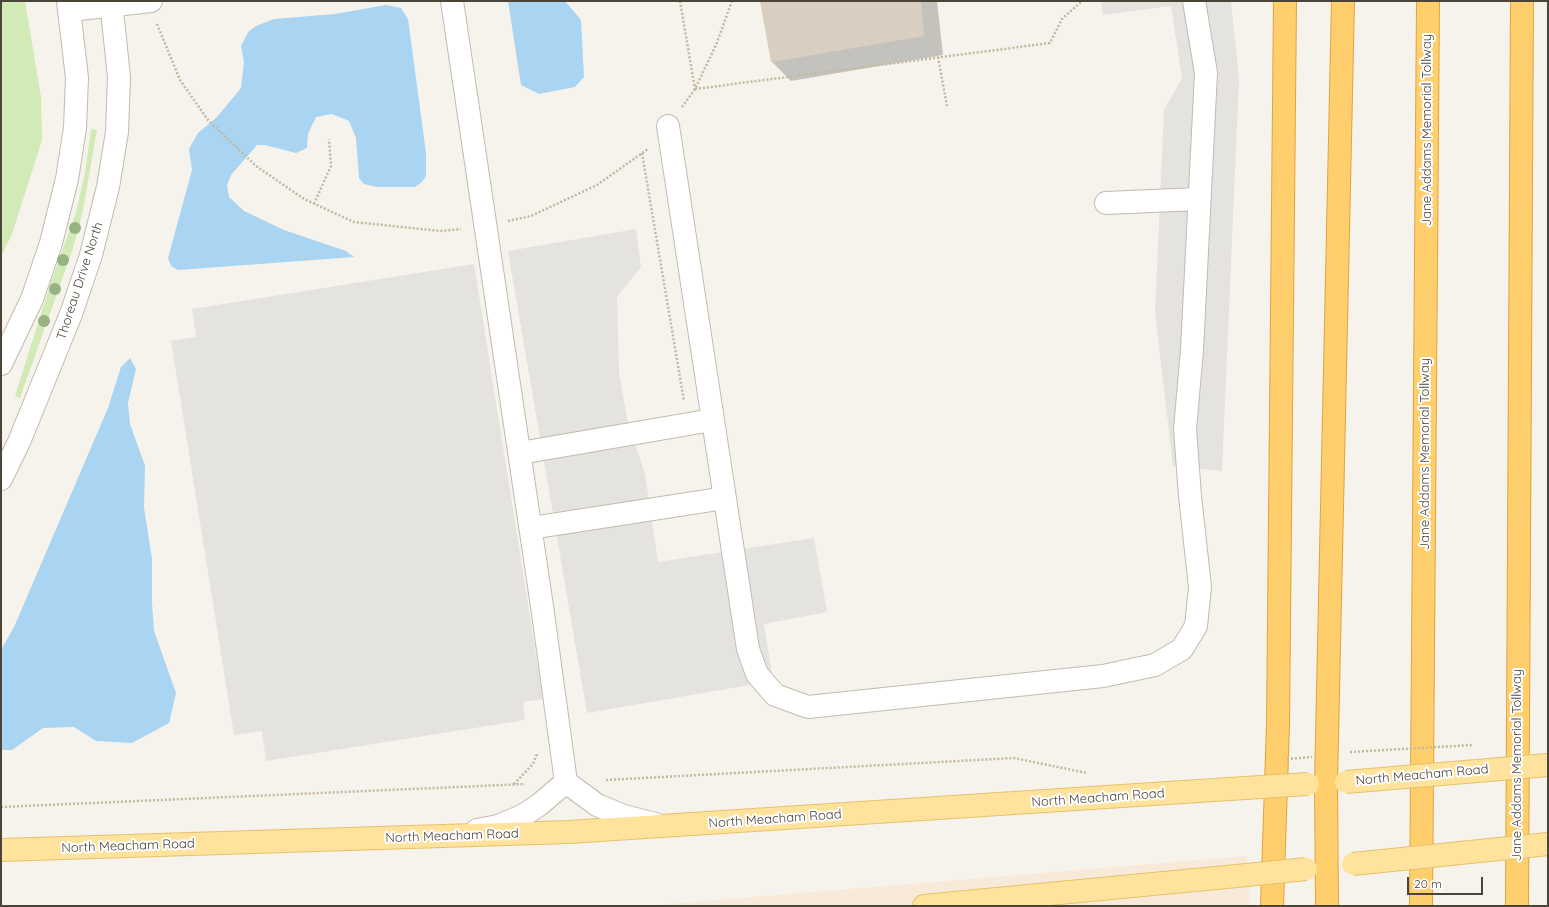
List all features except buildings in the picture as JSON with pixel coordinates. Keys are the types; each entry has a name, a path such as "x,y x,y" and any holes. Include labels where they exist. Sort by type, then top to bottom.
{"highway":[{"path":"1272,906 1278,724 1285,1"},
{"path":"1327,906 1316,868 1327,783 1343,1"},
{"name":"Jane Addams Memorial Tollway","path":"1421,906 1428,1"},
{"name":"Jane Addams Memorial Tollway","path":"1517,906 1522,1"}],"main road":[{"name":"North Meacham Road","path":"1,850 569,832 1327,783 1548,765"},
{"path":"924,906 1548,844"}],"street":[{"path":"1,364 32,299 51,243 67,179 75,128 77,78 69,5 150,1"},
{"path":"452,1 531,528 566,782 597,806 624,816 662,826"},
{"path":"668,126 748,649 757,674 775,696 808,706 1103,676 1155,664 1182,649 1196,626 1200,587 1190,496 1186,429 1192,350 1206,73 1194,1"},
{"name":"Thoreau Drive North","path":"1,479 19,442 71,314 91,255 108,188 116,132 119,77 111,3"},
{"path":"1106,204 1199,200"},
{"path":"520,453 712,420"},
{"path":"531,528 725,498"},
{"path":"444,836 498,826 522,816 539,805 566,782"}],"path":[{"path":"150,1 161,36 180,80 208,120 256,166 304,199 354,222 440,231 486,226 531,216 598,185 655,144 695,90 716,45 732,1"},
{"path":"680,1 695,90"},
{"path":"695,90 1050,43 1062,20 1082,1"},
{"path":"938,57 947,106"},
{"path":"314,204 331,166 329,139"},
{"path":"642,153 688,425"},
{"path":"1350,752 1477,745"},
{"path":"603,780 1014,758 1090,774"},
{"path":"1,807 528,784"}],"shaded area":[{"path":"1101,1 1231,1 1239,79 1222,471 1173,466 1155,313 1164,110 1182,78 1171,6 1103,15"},
{"path":"636,229 641,267 617,297 619,373 627,418 645,474 658,562 814,538 827,612 764,624 773,681 587,713 508,251"},
{"path":"474,264 543,699 523,702 525,720 266,761 262,731 234,735 171,341 196,337 192,309"},
{"path":"1247,856 1250,906 644,906"}],"green space":[{"path":"1,1 25,1 41,97 42,140 12,234 1,257"},
{"path":"91,129 97,130 82,215 72,251 20,398 15,396 51,282 76,212 85,173"}],"water":[{"path":"508,1 565,1 581,20 584,77 575,87 539,94 521,85"},
{"path":"386,5 401,8 408,19 426,153 426,176 422,182 415,187 377,187 364,184 359,178 356,138 349,121 332,114 316,117 308,134 307,148 296,153 265,145 257,145 231,175 227,185 229,197 244,211 284,230 346,251 354,257 178,270 171,266 168,258 192,170 189,149 198,133 217,117 241,88 244,62 241,46 248,32 256,26 274,19 335,14"},
{"path":"130,358 136,369 128,403 130,424 145,466 144,508 152,559 152,603 154,631 176,693 169,723 132,743 96,741 74,727 43,728 12,750 1,750 1,650 14,627 108,408 121,367"}]}
